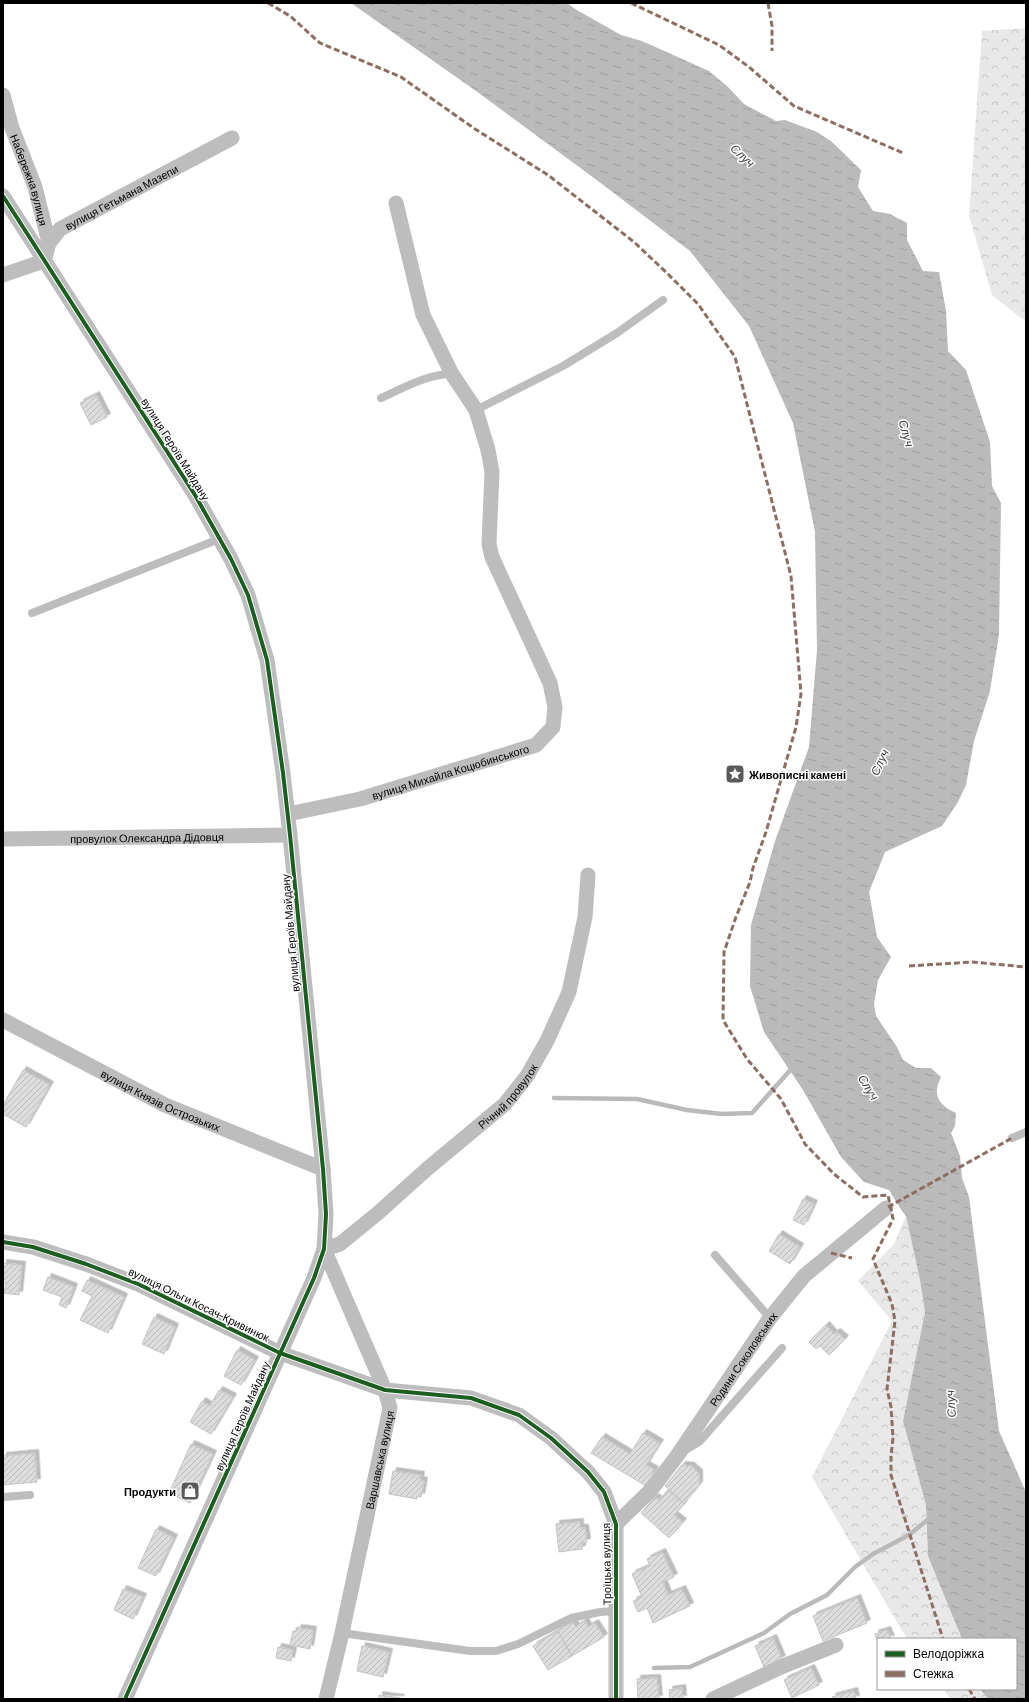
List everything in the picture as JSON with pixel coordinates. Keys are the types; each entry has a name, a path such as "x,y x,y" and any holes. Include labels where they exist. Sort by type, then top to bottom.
{"street":[{"name":"Набережна вулиця","path":"3,95 12,128 35,187 49,243"},
{"name":"вулиця Гетьмана Мазепи","path":"44,261 49,243 60,229 232,138"},
{"name":"вулиця Героїв Майдану","path":"3,196 195,494 248,595 267,660 288,814 323,1169 326,1214 324,1249 314,1278 125,1699"},
{"name":"вулиця Михайла Коцюбинського","path":"288,814 360,799 536,745 553,727 555,707 550,683 492,557 489,544 492,472 488,450 476,410 452,374 423,315 396,203"},
{"path":"3,275 44,261"},
{"name":"провулок Олександра Дідовця","path":"3,839 290,835"},
{"name":"Річний провулок","path":"324,1249 340,1244 378,1213 427,1169 505,1104 527,1076 547,1041 569,992 585,917 588,875"},
{"name":"вулиця Князів Острозьких","path":"3,1020 165,1105 323,1169"},
{"name":"Родини Соколовських","path":"616,1524 651,1490 677,1456 770,1318 804,1276 886,1208"},
{"name":"вулиця Ольги Косач-Кривинюк","path":"3,1242 33,1247 86,1264 138,1284 280,1353 385,1390"},
{"name":"Варшавська вулиця","path":"324,1249 385,1390 390,1408 342,1633 326,1699"},
{"name":"Троїцька вулиця","path":"385,1390 471,1398 519,1415 551,1438 588,1472 604,1492 616,1524 616,1699"},
{"path":"713,1699 781,1667 836,1645"}],"lane":[{"path":"476,410 563,366 617,333 663,300"},
{"path":"381,398 415,382 442,374 452,374"},
{"path":"32,613 219,539"},
{"path":"1012,1138 1026,1132"},
{"path":"715,1255 770,1318"},
{"path":"677,1456 700,1441 782,1348"},
{"path":"3,1497 30,1495"},
{"path":"342,1633 470,1652 496,1651 518,1644 571,1618 600,1612 615,1611"}],"green space":[{"path":"1026,28 1026,322 992,295 969,216 982,31"},
{"path":"906,1216 920,1280 925,1312 903,1421 926,1505 928,1556 962,1638 906,1638 812,1477 892,1321 858,1281 894,1244"},
{"path":"944,1690 982,1690 988,1699 951,1699"}],"water":[{"name":"Случ","path":"351,3 567,3 621,35 642,41 709,71 728,87 744,104 776,121 785,120 817,132 832,142 861,170 858,187 873,211 890,214 907,223 907,240 923,271 939,272 946,311 948,351 966,370 990,442 992,486 1001,503 999,634 990,691 974,741 966,785 958,802 942,826 885,852 869,892 877,937 891,957 878,980 874,1004 876,1016 897,1047 903,1060 916,1068 931,1068 941,1077 937,1089 938,1098 945,1106 956,1113 955,1126 951,1133 960,1156 962,1178 969,1197 999,1431 1026,1492 1026,1699 988,1699 981,1690 1017,1690 1017,1638 962,1638 928,1556 926,1505 903,1421 925,1312 920,1280 906,1216 889,1190 864,1182 841,1157 803,1090 764,1032 750,986 751,925 775,841 809,747 817,650 815,532 793,423 749,326 690,251 476,91"}],"building":[{"path":"96,395 107,417 91,425 80,403"},
{"path":"23,1070 50,1085 26,1127 3,1114 3,1105"},
{"path":"803,1199 814,1204 804,1225 793,1220"},
{"path":"779,1234 800,1247 790,1264 769,1251"},
{"path":"3,1263 22,1265 19,1295 4,1293 6,1283 3,1283"},
{"path":"48,1277 74,1287 66,1308 59,1305 62,1297 43,1290"},
{"path":"87,1280 124,1297 108,1333 80,1320 92,1296 82,1291"},
{"path":"154,1317 175,1327 164,1354 142,1344"},
{"path":"826,1325 834,1334 837,1332 845,1339 829,1355 820,1346 816,1349 809,1342"},
{"path":"237,1350 255,1360 241,1385 224,1376"},
{"path":"219,1390 233,1397 211,1434 190,1422 202,1401 210,1406"},
{"path":"643,1433 660,1443 646,1465 655,1470 646,1486 591,1453 602,1437 630,1454"},
{"path":"191,1444 213,1454 190,1503 169,1493"},
{"path":"35,1453 37,1482 3,1485 3,1456"},
{"path":"682,1465 691,1466 699,1473 699,1485 684,1503 665,1486"},
{"path":"393,1471 421,1475 420,1480 424,1481 421,1497 417,1496 417,1499 389,1494"},
{"path":"668,1490 684,1504 674,1515 683,1522 669,1538 641,1513 655,1497 659,1500"},
{"path":"580,1522 580,1528 585,1528 587,1542 582,1543 582,1549 559,1552 556,1524"},
{"path":"156,1529 174,1538 156,1576 138,1568"},
{"path":"662,1552 674,1577 663,1582 668,1595 682,1589 690,1606 653,1623 647,1608 638,1612 633,1601 642,1597 632,1574 650,1566 647,1559"},
{"path":"123,1589 143,1597 133,1619 114,1610"},
{"path":"857,1598 867,1623 823,1641 813,1616"},
{"path":"585,1621 588,1627 595,1623 604,1637 572,1656 558,1631 573,1622 576,1627"},
{"path":"298,1628 313,1630 310,1649 290,1645 293,1631 297,1631"},
{"path":"887,1630 891,1638 877,1638 877,1639 875,1634"},
{"path":"558,1631 572,1656 548,1670 533,1646"},
{"path":"773,1638 782,1659 764,1667 755,1646"},
{"path":"362,1646 389,1652 383,1677 357,1671"},
{"path":"278,1647 293,1650 291,1661 276,1658"},
{"path":"811,1668 819,1685 792,1698 784,1680"},
{"path":"657,1678 659,1699 638,1699 637,1679"},
{"path":"682,1688 683,1699 670,1699 669,1690"},
{"path":"854,1691 856,1699 833,1699 832,1697"},
{"path":"379,1695 401,1698 401,1699 379,1699"}],"waterway":[{"path":"554,1098 637,1099 687,1110 722,1114 752,1113 793,1067"},
{"path":"654,1668 690,1667 764,1633 790,1614 827,1595 855,1567 873,1554 909,1535 931,1517"}],"marked path":[{"path":"268,3 290,16 320,43 401,77 475,129 548,175 634,242 668,274 698,304 735,357 791,576 801,694 796,727 766,832 753,868 750,882 724,952 723,1020 747,1059 781,1099 805,1144 834,1174 863,1197 888,1195 893,1219 873,1259 892,1304 895,1321 887,1389 891,1407 893,1438 891,1475 943,1638"},
{"path":"631,3 719,45 749,67 794,106 903,153"},
{"path":"768,3 772,26 772,51"},
{"path":"909,966 972,962 1026,967"},
{"path":"888,1207 1012,1138"},
{"path":"831,1253 852,1258"},
{"path":"970,1690 975,1699"}],"cycle path":[{"path":"3,196 195,495 231,559 248,595 267,660 283,773 323,1169 326,1214 324,1249 314,1278 125,1699"},
{"path":"3,1242 33,1247 86,1264 138,1284 280,1353 385,1390 471,1398 519,1415 551,1438 588,1472 604,1492 616,1524 616,1699"}],"place":[{"name":"Живописні камені","path":"735,774"},
{"name":"Продукти","path":"190,1491"}]}
